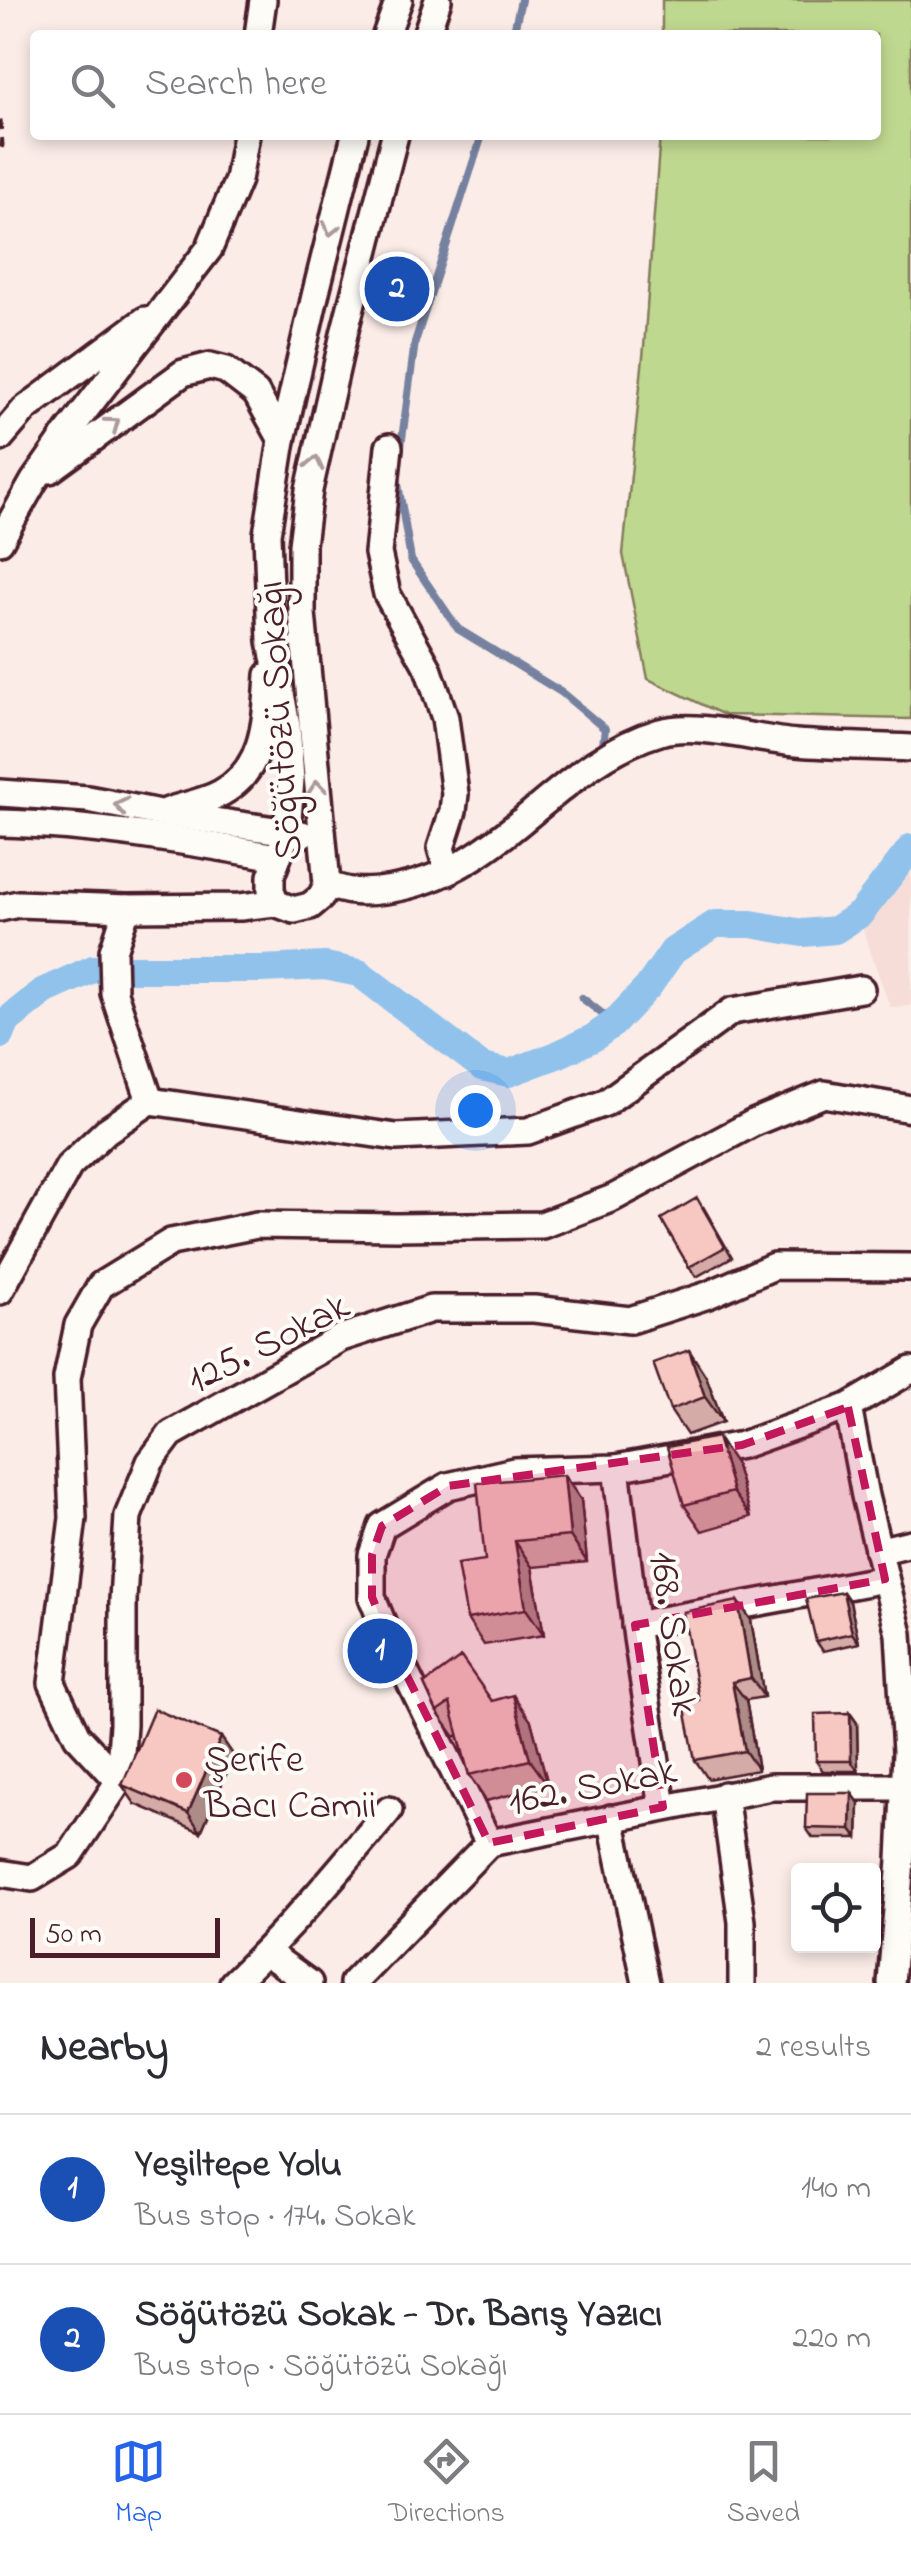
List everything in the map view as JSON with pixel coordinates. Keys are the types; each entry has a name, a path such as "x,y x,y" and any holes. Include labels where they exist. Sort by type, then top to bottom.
{"street":[{"path":"259,30 262,0"},
{"path":"388,30 400,0"},
{"path":"428,30 438,0"},
{"path":"0,541 34,481 69,431 209,250 238,180 245,140"},
{"name":"Söğütözü Sokağı","path":"355,140 282,440 267,534 271,640 287,725 291,779 290,810 271,890 275,903 294,910 310,906 322,896 326,884 302,613 302,544 309,490 394,140"},
{"path":"0,438 25,409 169,302"},
{"path":"34,481 183,373 210,366 226,370 256,394 282,440"},
{"path":"25,409 44,408 69,431"},
{"path":"389,447 378,553 387,594 428,668 446,718 455,794 441,848 448,872"},
{"path":"160,813 219,794 252,766 266,718 271,640"},
{"path":"326,884 362,893 419,884 448,872 503,838 587,769 628,742 666,730 688,728 795,743 911,748"},
{"path":"0,793 88,800 160,813 282,845"},
{"path":"0,822 181,840 282,845 295,832 315,837 322,845"},
{"path":"0,908 18,904 127,908 275,903"},
{"path":"127,908 113,951 114,992 150,1102"},
{"path":"0,1291 69,1166 106,1131 150,1102 396,1136 528,1131 605,1103 732,1011 862,989"},
{"path":"119,1780 77,1736 52,1683 73,1518 67,1378 78,1324 101,1285 172,1242 257,1224 542,1225 613,1198 753,1122 824,1094 911,1109"},
{"name":"125. Sokak","path":"0,1873 32,1878 70,1855 119,1780 128,1516 150,1462 170,1434 341,1338 430,1309 534,1309 630,1320 708,1295 774,1266 911,1267"},
{"path":"489,1843 388,1638 372,1597 372,1555 382,1526 448,1486 514,1470 616,1468 742,1445 848,1407 911,1370"},
{"path":"848,1407 864,1496 906,1662 905,1882 891,1983"},
{"name":"168. Sokak","path":"616,1468 663,1808"},
{"path":"878,1551 911,1543"},
{"path":"635,1624 885,1579"},
{"name":"162. Sokak","path":"353,1983 489,1843 771,1787 908,1788"},
{"path":"724,1796 742,1922 742,1983"},
{"path":"234,1983 330,1881 389,1810"},
{"path":"611,1818 646,1983"},
{"path":"266,1952 309,1983"}],"path":[{"path":"0,120 0,152"}],"highlighted area":[{"path":"848,1407 885,1579 635,1625 663,1807 489,1843 389,1639 372,1597 372,1555 382,1526 448,1486 742,1445"}],"shaded area":[{"path":"911,853 911,1006 890,1007 860,922"}],"green space":[{"path":"662,0 911,0 911,719 724,715 648,679 623,554 660,140 881,140 881,30 662,30"}],"building":[{"path":"697,1198 725,1247 689,1267 661,1219"},
{"path":"689,1350 705,1397 670,1410 653,1363"},
{"path":"717,1437 733,1492 684,1505 667,1447"},
{"path":"564,1475 570,1536 515,1541 526,1609 467,1619 457,1564 485,1560 477,1483"},
{"path":"843,1592 852,1633 816,1641 806,1599"},
{"path":"738,1601 751,1678 732,1682 745,1751 695,1760 684,1703 699,1700 683,1612"},
{"path":"461,1657 492,1701 513,1695 530,1760 469,1775 450,1703 437,1712 424,1684"},
{"name":"Şerife Bacı Camii","path":"154,1709 221,1737 188,1813 122,1785"},
{"path":"850,1713 851,1761 816,1761 815,1714"},
{"path":"807,1793 852,1793 851,1829 806,1828"}],"waterway":[{"path":"514,30 521,0"},
{"path":"400,454 415,342 480,140"},
{"path":"397,478 411,560 458,629 561,692 605,729 599,753"},
{"path":"0,1035 8,1020 44,991 93,969 325,966 359,973 482,1067 509,1073 593,1038 614,1023 648,987 673,951 715,924 751,924 803,933 835,930 860,914 911,848"},
{"path":"582,998 614,1023"}],"place":[{"name":"Söğütözü Sokak - Dr. Barış Yazıcı","path":"397,289"},
{"name":"Yeşiltepe Yolu","path":"380,1651"},
{"name":"Şerife Bacı Camii","path":"184,1780"}]}
